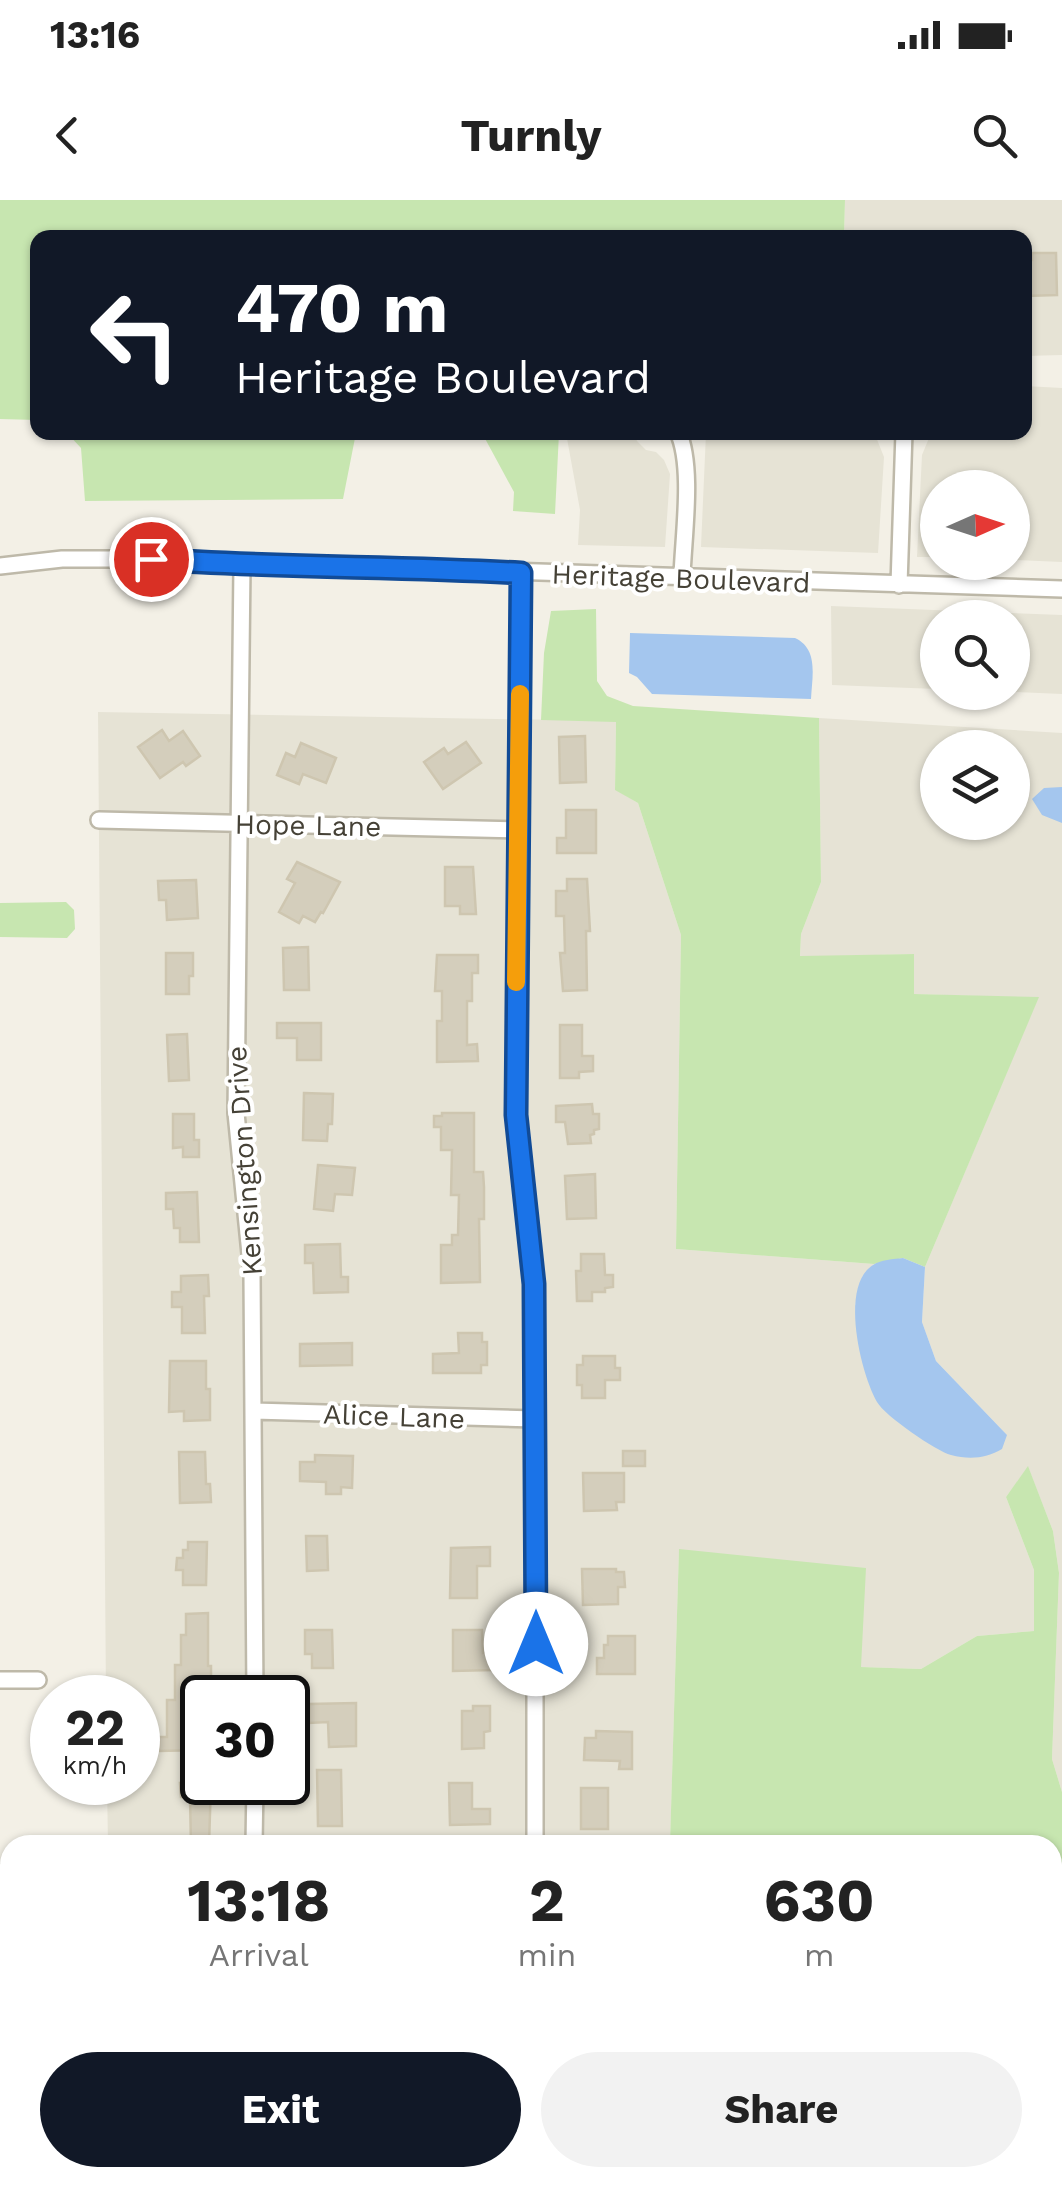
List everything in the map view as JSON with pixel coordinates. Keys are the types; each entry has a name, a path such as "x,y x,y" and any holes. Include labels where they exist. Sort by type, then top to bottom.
{"street":[{"path":"682,440 686,468 682,577"},
{"path":"899,585 904,440"},
{"name":"Heritage Boulevard","path":"0,566 62,559 151,559 242,566 384,566 1062,589"},
{"name":"Kensington Drive","path":"242,566 236,1113 252,1274 254,1675"},
{"path":"521,573 516,1115 534,1284 535,1835"},
{"name":"Hope Lane","path":"98,820 518,830"},
{"name":"Alice Lane","path":"254,1411 534,1419"},
{"path":"0,1680 30,1680"},
{"path":"254,1835 255,1805"}],"shaded area":[{"path":"845,200 1062,200 1062,355 1032,356 1032,230 844,230"},
{"path":"1032,386 1062,388 1062,562 1030,561 1030,470 921,470 928,440 1032,440"},
{"path":"567,440 637,440 664,460 670,474 665,547 578,545 580,510"},
{"path":"706,440 877,440 884,457 878,553 701,547"},
{"path":"920,496 920,557 917,557"},
{"path":"831,606 920,609 920,688 832,685"},
{"path":"1030,614 1062,615 1062,694 1030,693"},
{"path":"98,712 616,721 615,789 638,803 681,935 676,1249 874,1264 862,1277 855,1305 1007,1435 936,1361 922,1322 925,1267 1038,998 913,994 913,954 800,957 801,934 821,882 819,718 1013,730 920,730 920,840 1030,840 1030,731 1062,733 1062,1792 1052,1759 1059,1573 1053,1531 1028,1467 1006,1497 1034,1570 1034,1631 977,1636 921,1669 861,1667 679,1550 670,1835 108,1835 107,1805 160,1805 160,1675 106,1675"}],"green space":[{"path":"0,200 845,200 844,230 30,230 30,420 0,419"},
{"path":"74,440 355,440 343,499 85,501 81,448"},
{"path":"486,440 559,440 555,514 513,511 514,492"},
{"path":"596,609 597,681 607,696 633,706 819,718 821,882 801,934 800,956 914,954 914,994 1039,997 925,1267 903,1258 874,1264 676,1249 681,935 638,803 615,790 616,722 541,720 544,653 551,611"},
{"path":"66,902 74,910 75,929 67,938 0,937 0,903"},
{"path":"1028,1466 1053,1531 1059,1573 1052,1759 1062,1792 1062,1835 670,1835 679,1549 866,1568 861,1667 921,1669 977,1636 1034,1631 1034,1570 1006,1497"}],"water":[{"path":"630,633 795,638 811,656 811,699 652,694 629,673"},
{"path":"1062,787 1062,823 1042,815 1032,799 1044,788"},
{"path":"903,1258 925,1267 922,1322 936,1361 1007,1435 1002,1449 996,1452 972,1458 944,1452 900,1424 877,1402 856,1331 857,1291 873,1265"}],"building":[{"path":"1032,253 1056,253 1057,295 1032,296"},
{"path":"162,730 169,741 183,731 200,756 160,778 138,747"},
{"path":"585,736 586,782 560,783 559,737"},
{"path":"466,742 481,763 443,789 424,762 444,748 448,754"},
{"path":"301,743 336,758 326,783 303,774 299,784 277,775 286,753 295,757"},
{"path":"566,810 596,810 596,853 557,853 557,838 566,838"},
{"path":"297,862 340,882 315,922 303,916 299,923 279,912 295,883 287,879"},
{"path":"445,867 473,867 476,914 460,914 460,906 445,906"},
{"path":"567,879 587,879 587,990 563,991 560,953 565,953 564,916 556,916 556,891 567,891"},
{"path":"196,880 198,918 167,920 166,900 159,900 158,881"},
{"path":"308,947 309,990 284,990 283,948"},
{"path":"166,953 193,953 189,994 166,994"},
{"path":"437,955 478,955 478,973 472,973 472,1001 467,1001 467,1045 477,1044 478,1061 437,1062 442,991 435,991"},
{"path":"277,1023 321,1023 321,1060 297,1060 297,1038 277,1038"},
{"path":"560,1025 582,1025 582,1056 593,1056 593,1071 579,1072 579,1078 560,1078"},
{"path":"187,1034 189,1080 169,1081 167,1035"},
{"path":"304,1093 333,1094 327,1141 303,1140"},
{"path":"592,1104 593,1114 599,1114 599,1129 590,1135 591,1143 568,1144 565,1122 556,1122 556,1106"},
{"path":"474,1113 474,1172 483,1172 484,1187 484,1219 479,1219 480,1282 441,1283 441,1245 452,1245 452,1235 458,1235 459,1195 451,1195 452,1150 441,1150 441,1127 434,1127 434,1116"},
{"path":"173,1114 194,1114 194,1140 199,1140 199,1157 183,1157 183,1147 173,1148"},
{"path":"318,1165 355,1168 352,1195 335,1194 333,1211 314,1209"},
{"path":"595,1174 596,1218 567,1219 565,1176"},
{"path":"197,1192 199,1242 180,1242 173,1209 166,1209 166,1193"},
{"path":"340,1244 341,1277 348,1277 348,1292 314,1293 313,1263 305,1263 305,1245"},
{"path":"581,1254 604,1254 605,1275 613,1275 613,1287 605,1288 605,1292 592,1292 592,1301 577,1301 576,1271 581,1271"},
{"path":"208,1275 205,1333 182,1333 182,1307 172,1307 172,1292 181,1292 181,1276"},
{"path":"458,1333 482,1333 482,1342 487,1342 487,1365 481,1365 481,1373 433,1373 433,1354 459,1353"},
{"path":"352,1343 352,1365 300,1366 300,1344"},
{"path":"583,1356 615,1356 620,1380 605,1380 605,1398 582,1398 577,1365 583,1365"},
{"path":"170,1361 206,1361 210,1420 184,1421 184,1411 169,1412"},
{"path":"623,1451 645,1451 645,1466 623,1466"},
{"path":"179,1452 205,1452 211,1502 180,1503"},
{"path":"315,1455 353,1456 352,1488 341,1487 341,1494 326,1494 326,1482 300,1481 300,1462 315,1462"},
{"path":"583,1473 624,1473 624,1502 616,1502 617,1510 584,1511"},
{"path":"306,1536 327,1536 328,1570 307,1571"},
{"path":"188,1542 207,1542 206,1585 183,1585 183,1570 176,1570 177,1558 183,1558"},
{"path":"490,1547 490,1566 477,1566 477,1598 450,1598 451,1548"},
{"path":"582,1569 624,1572 625,1587 618,1587 618,1604 583,1605"},
{"path":"208,1613 211,1675 180,1675 180,1751 160,1751 160,1737 167,1737 167,1700 175,1700 175,1665 181,1665 186,1614"},
{"path":"305,1630 332,1630 333,1668 312,1668 312,1654 305,1654"},
{"path":"453,1630 482,1630 483,1653 493,1653 493,1670 453,1671"},
{"path":"608,1636 635,1636 635,1674 597,1674 597,1658 604,1658"},
{"path":"356,1703 356,1746 329,1747 328,1722 310,1723 310,1704"},
{"path":"473,1706 490,1706 490,1731 484,1732 484,1748 462,1749 462,1711 473,1711"},
{"path":"596,1731 632,1732 632,1769 619,1769 620,1761 584,1760 585,1738 596,1738"},
{"path":"317,1770 341,1770 342,1826 318,1826"},
{"path":"449,1783 472,1783 472,1809 490,1809 490,1824 450,1825"},
{"path":"581,1788 608,1788 608,1829 581,1829"},
{"path":"190,1805 210,1805 209,1835 191,1835"}],"slow traffic":[{"path":"516,982 520,694"}],"route":[{"path":"151,559 242,566 384,566 521,573 516,1115 534,1284 536,1644"}]}
